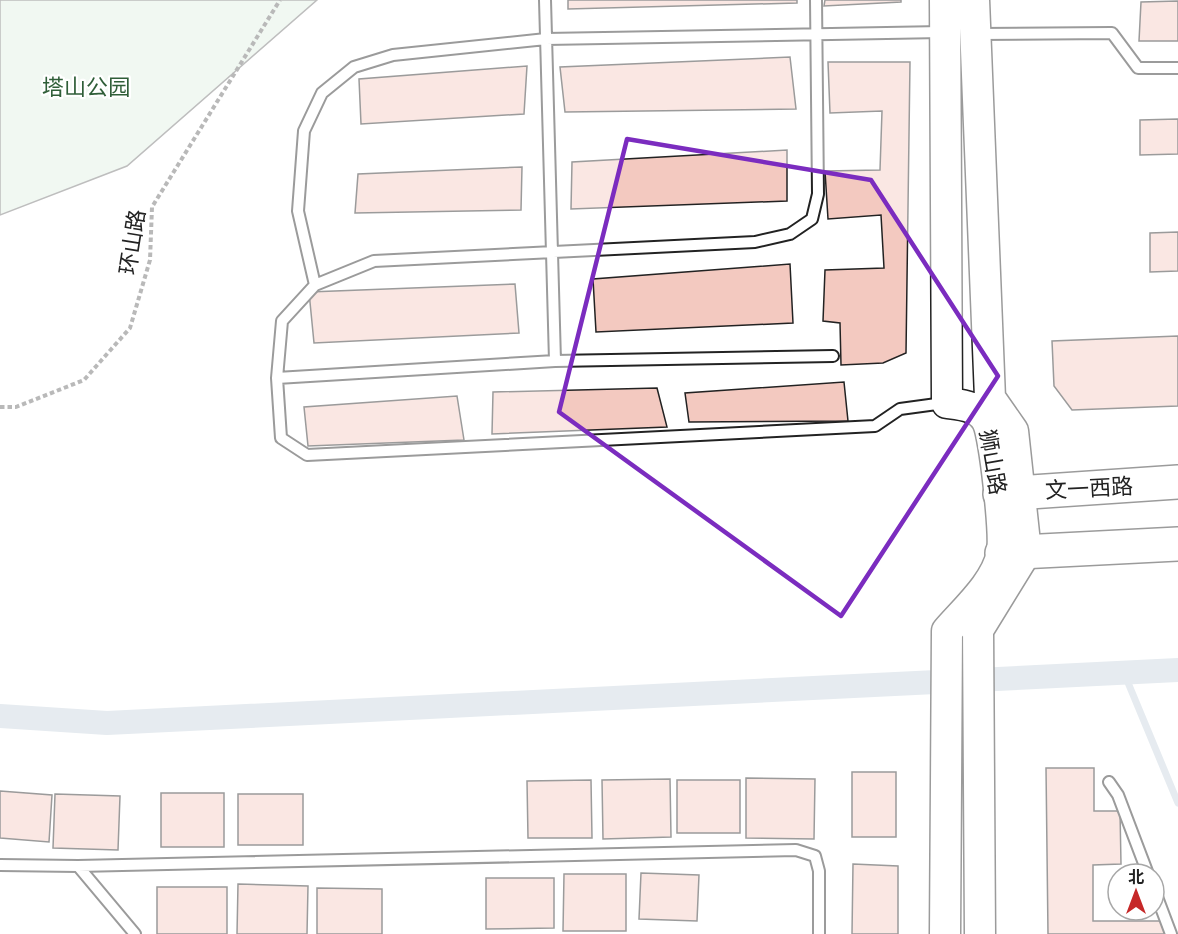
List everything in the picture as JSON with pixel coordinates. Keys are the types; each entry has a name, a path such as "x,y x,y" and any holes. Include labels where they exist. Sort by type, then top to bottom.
{"main road":[{"name":"狮山路","path":"945,0 960,33 990,398 1013,431 1010,493 1014,553 947,631 945,934"},
{"name":"狮山路","path":"974,0 960,33 947,403 971,406 987,421 1010,493"},
{"name":"文一西路","path":"1010,493 1178,482"},
{"path":"980,934 978,630 1014,553 1178,544"}],"lane":[{"path":"545,0 550,252 555,361"},
{"path":"816,0 818,194 812,219 790,234 755,242 374,261 315,285 282,321 277,378 281,438 307,455 875,426 900,409 947,403"},
{"path":"315,285 298,210 304,131 322,93 354,67 393,55 546,39 817,33 1113,33 1138,68 1178,68"},
{"path":"277,378 555,361 833,356"},
{"path":"1109,782 1118,795 1143,862"},
{"path":"0,865 78,866 796,850 815,856 819,871 819,934"},
{"path":"78,866 135,934"}],"path":[{"name":"环山路","path":"0,407 16,407 84,380 130,328 150,260 152,207 280,0"}],"highlighted area":[{"path":"627,139 871,180 998,376 841,616 559,412"}],"green space":[{"name":"塔山公园","path":"0,0 317,0 127,166 0,215"}],"building":[{"path":"568,0 797,0 797,3 568,9"},
{"path":"825,0 901,0 901,2 824,6"},
{"path":"1178,1 1178,41 1139,41 1141,2"},
{"path":"790,57 796,109 565,112 560,67"},
{"path":"828,62 910,62 906,353 883,363 841,365 840,323 823,321 825,270 884,268 881,215 828,219 825,171 880,170 882,111 830,113"},
{"path":"527,66 524,114 361,124 359,79"},
{"path":"1178,119 1178,154 1140,155 1140,120"},
{"path":"787,150 787,201 571,209 572,162"},
{"path":"522,167 521,210 355,213 358,174"},
{"path":"1178,232 1178,271 1150,272 1150,233"},
{"path":"790,264 793,323 596,332 593,279"},
{"path":"515,284 519,333 314,343 309,292"},
{"path":"1178,336 1178,406 1072,410 1054,386 1052,341"},
{"path":"844,382 848,421 689,422 685,393"},
{"path":"657,388 667,427 492,434 493,392"},
{"path":"457,396 464,440 308,446 304,407"},
{"path":"1046,768 1094,768 1094,811 1120,811 1121,862 1093,865 1093,921 1165,922 1166,934 1048,934"},
{"path":"852,772 896,772 896,837 852,837"},
{"path":"746,778 815,779 814,839 746,838"},
{"path":"670,779 671,837 603,839 602,780"},
{"path":"591,780 592,838 528,838 527,781"},
{"path":"677,780 740,780 740,833 677,833"},
{"path":"0,791 52,795 49,842 0,838"},
{"path":"161,793 224,793 224,847 161,847"},
{"path":"55,794 120,796 118,850 53,848"},
{"path":"238,794 303,794 303,845 238,845"},
{"path":"853,864 898,866 898,934 852,934"},
{"path":"641,873 699,875 697,921 639,919"},
{"path":"564,874 626,874 626,931 563,931"},
{"path":"486,878 554,878 554,928 486,929"},
{"path":"238,884 308,886 307,934 237,934"},
{"path":"157,887 227,887 227,934 157,934"},
{"path":"317,888 382,889 382,934 317,934"}],"waterway":[{"path":"0,716 107,723 1178,670"},
{"path":"1124,673 1178,803"}]}
